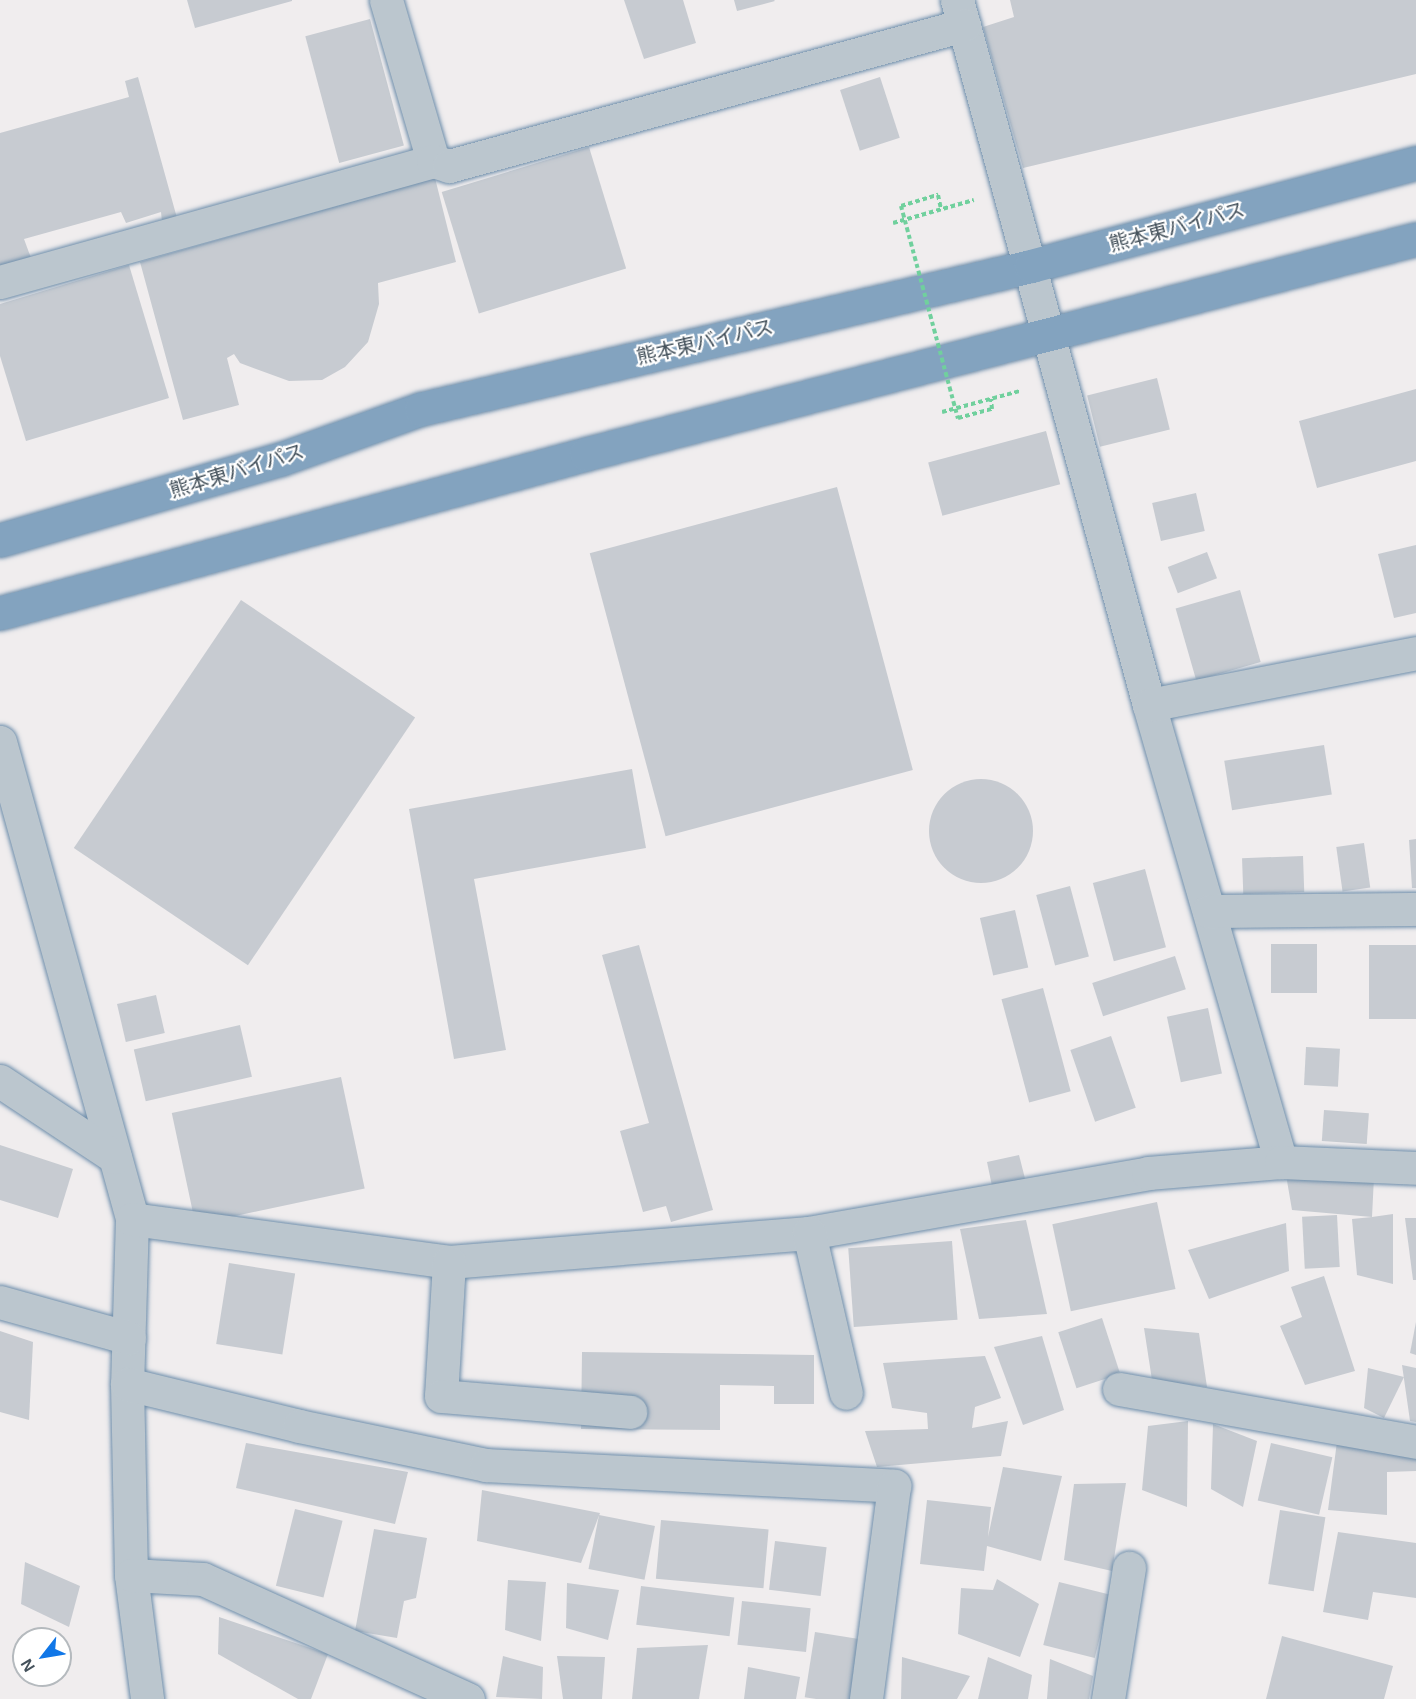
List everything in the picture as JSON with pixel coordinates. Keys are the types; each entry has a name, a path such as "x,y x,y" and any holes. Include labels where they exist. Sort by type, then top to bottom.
{"highway":[{"name":"熊本東バイパス","path":"0,540 281,459 421,409 1031,266 1416,163"},
{"path":"0,614 1048,332 1416,239"}],"street":[{"path":"386,0 433,161"},
{"path":"0,282 433,161 449,166 960,12 1149,705 1281,1162"},
{"path":"1149,705 1416,653"},
{"path":"0,742 132,1219 127,1384 131,1575 147,1699"},
{"path":"1209,911 1416,909"},
{"path":"0,1081 115,1157"},
{"path":"132,1219 449,1262 809,1233 1148,1173 1281,1162 1416,1168"},
{"path":"809,1233 846,1394"},
{"path":"449,1262 441,1396 630,1412"},
{"path":"0,1302 129,1338"},
{"path":"127,1384 299,1426 486,1465 894,1486 866,1699"},
{"path":"1119,1389 1416,1442"},
{"path":"1108,1699 1129,1568"},
{"path":"131,1575 203,1579 468,1699"}],"path":[{"path":"940,209 938,195 901,206 958,418 992,409 991,399"},
{"path":"892,224 974,200"},
{"path":"942,412 1020,391"}],"building":[{"path":"187,0 292,0 292,1 195,28"},
{"path":"624,0 683,0 696,43 644,59"},
{"path":"734,0 774,0 775,1 737,11"},
{"path":"1010,0 1416,0 1416,74 1023,168 983,27 1014,17"},
{"path":"370,19 404,146 339,163 305,36"},
{"path":"138,77 177,218 162,222 161,212 126,223 121,212 24,239 31,258 0,266 0,133 129,97 125,81"},
{"path":"880,77 900,138 860,151 840,90"},
{"path":"589,147 626,268 479,313 442,192"},
{"path":"435,178 456,262 378,283 379,304 368,342 345,367 322,380 289,381 240,363 234,354 227,358 239,405 183,420 140,262"},
{"path":"129,265 169,398 26,441 0,356 0,304"},
{"path":"1157,378 1170,429 1100,447 1087,395"},
{"path":"1416,389 1416,461 1317,488 1299,421"},
{"path":"1046,431 1060,484 942,516 928,463"},
{"path":"837,487 913,770 666,836 590,553"},
{"path":"1196,493 1205,531 1161,541 1152,503"},
{"path":"1416,545 1416,613 1394,618 1378,554"},
{"path":"1207,552 1217,578 1178,593 1168,567"},
{"path":"1240,590 1261,662 1196,681 1176,608"},
{"path":"241,600 415,717 248,965 74,848"},
{"path":"1324,745 1332,794 1232,810 1224,761"},
{"path":"632,769 646,848 474,879 506,1050 454,1059 409,809"},
{"path":"981,779 1001,783 1018,794 1029,811 1033,831 1029,851 1018,868 1001,879 981,883 961,879 944,868 933,851 929,831 933,811 944,794 961,783"},
{"path":"1416,839 1416,888 1412,888 1409,840"},
{"path":"1364,843 1370,888 1343,891 1336,847"},
{"path":"1303,856 1304,892 1243,894 1242,858"},
{"path":"1145,869 1166,947 1114,961 1093,883"},
{"path":"1070,886 1089,957 1055,966 1036,895"},
{"path":"1015,910 1028,967 993,976 980,918"},
{"path":"1271,944 1317,944 1317,993 1271,993"},
{"path":"639,945 713,1210 671,1222 666,1206 643,1212 620,1131 649,1123 602,955"},
{"path":"1369,945 1416,945 1416,1019 1369,1019"},
{"path":"1175,956 1186,989 1103,1016 1092,983"},
{"path":"1043,988 1071,1091 1029,1102 1001,999"},
{"path":"156,995 165,1033 126,1042 117,1004"},
{"path":"1208,1008 1222,1074 1181,1082 1167,1017"},
{"path":"240,1025 252,1077 146,1101 134,1050"},
{"path":"1111,1036 1136,1108 1095,1122 1070,1050"},
{"path":"1306,1047 1340,1049 1338,1087 1304,1085"},
{"path":"341,1077 365,1189 195,1224 172,1113"},
{"path":"1324,1110 1369,1113 1367,1144 1322,1141"},
{"path":"0,1145 73,1169 58,1218 0,1200"},
{"path":"1019,1155 1029,1194 992,1186 987,1162"},
{"path":"1286,1175 1374,1177 1372,1217 1292,1210"},
{"path":"1157,1202 1176,1289 1071,1311 1052,1224"},
{"path":"1393,1214 1393,1284 1357,1275 1352,1219"},
{"path":"1337,1215 1340,1267 1305,1269 1302,1217"},
{"path":"1405,1218 1416,1218 1416,1280 1413,1280"},
{"path":"1026,1220 1047,1314 979,1319 960,1229"},
{"path":"1286,1223 1289,1271 1209,1299 1188,1250"},
{"path":"952,1241 958,1320 854,1327 848,1248"},
{"path":"229,1263 295,1273 282,1354 216,1344"},
{"path":"1324,1276 1355,1371 1305,1385 1280,1326 1302,1317 1291,1287"},
{"path":"1102,1318 1120,1374 1076,1388 1058,1332"},
{"path":"1416,1322 1416,1355 1410,1353"},
{"path":"1144,1328 1199,1333 1207,1387 1152,1380"},
{"path":"0,1331 33,1342 29,1420 0,1412"},
{"path":"1042,1336 1064,1410 1023,1425 994,1347"},
{"path":"582,1352 814,1355 814,1404 774,1404 774,1386 720,1385 720,1430 581,1429"},
{"path":"985,1356 1001,1398 975,1407 972,1428 1008,1421 1001,1456 877,1467 865,1431 928,1429 927,1413 892,1408 883,1363"},
{"path":"1402,1365 1416,1368 1416,1422 1410,1421"},
{"path":"1368,1368 1404,1377 1384,1418 1364,1408"},
{"path":"1188,1421 1187,1507 1142,1490 1148,1426"},
{"path":"1213,1424 1257,1441 1243,1507 1211,1489"},
{"path":"1338,1434 1416,1442 1416,1471 1387,1472 1387,1515 1328,1510"},
{"path":"246,1443 408,1472 395,1524 236,1488"},
{"path":"1271,1443 1332,1457 1319,1515 1258,1500"},
{"path":"1003,1467 1062,1476 1041,1561 987,1546 984,1571 920,1564 927,1500 991,1507 988,1537"},
{"path":"1126,1483 1112,1571 1064,1560 1074,1484"},
{"path":"482,1490 600,1513 581,1563 477,1541"},
{"path":"295,1509 343,1521 323,1598 276,1586"},
{"path":"1280,1510 1325,1517 1314,1591 1268,1584"},
{"path":"599,1515 655,1526 644,1580 589,1569"},
{"path":"661,1520 769,1529 763,1588 656,1579"},
{"path":"374,1529 427,1538 416,1598 404,1601 397,1638 355,1631"},
{"path":"1338,1532 1416,1543 1416,1598 1373,1592 1368,1620 1323,1612"},
{"path":"775,1541 827,1547 821,1596 769,1590"},
{"path":"25,1562 80,1586 69,1627 21,1604"},
{"path":"997,1579 1039,1604 1020,1657 958,1634 961,1588 993,1590"},
{"path":"508,1580 546,1582 541,1641 505,1630"},
{"path":"1059,1582 1110,1595 1095,1658 1043,1645"},
{"path":"567,1583 619,1590 608,1640 566,1628"},
{"path":"641,1586 734,1597 730,1636 636,1625"},
{"path":"742,1601 811,1608 806,1652 737,1645"},
{"path":"219,1617 328,1654 311,1699 298,1699 218,1654"},
{"path":"815,1632 868,1640 859,1699 805,1697"},
{"path":"1282,1636 1393,1666 1384,1699 1266,1699"},
{"path":"708,1645 699,1699 632,1699 637,1648"},
{"path":"503,1656 543,1667 542,1699 496,1697"},
{"path":"557,1656 605,1657 602,1699 563,1699"},
{"path":"902,1657 970,1676 957,1699 901,1699"},
{"path":"988,1657 1032,1675 1028,1699 978,1699"},
{"path":"1050,1659 1093,1676 1089,1699 1047,1699"},
{"path":"748,1667 800,1677 796,1699 744,1699"}]}
